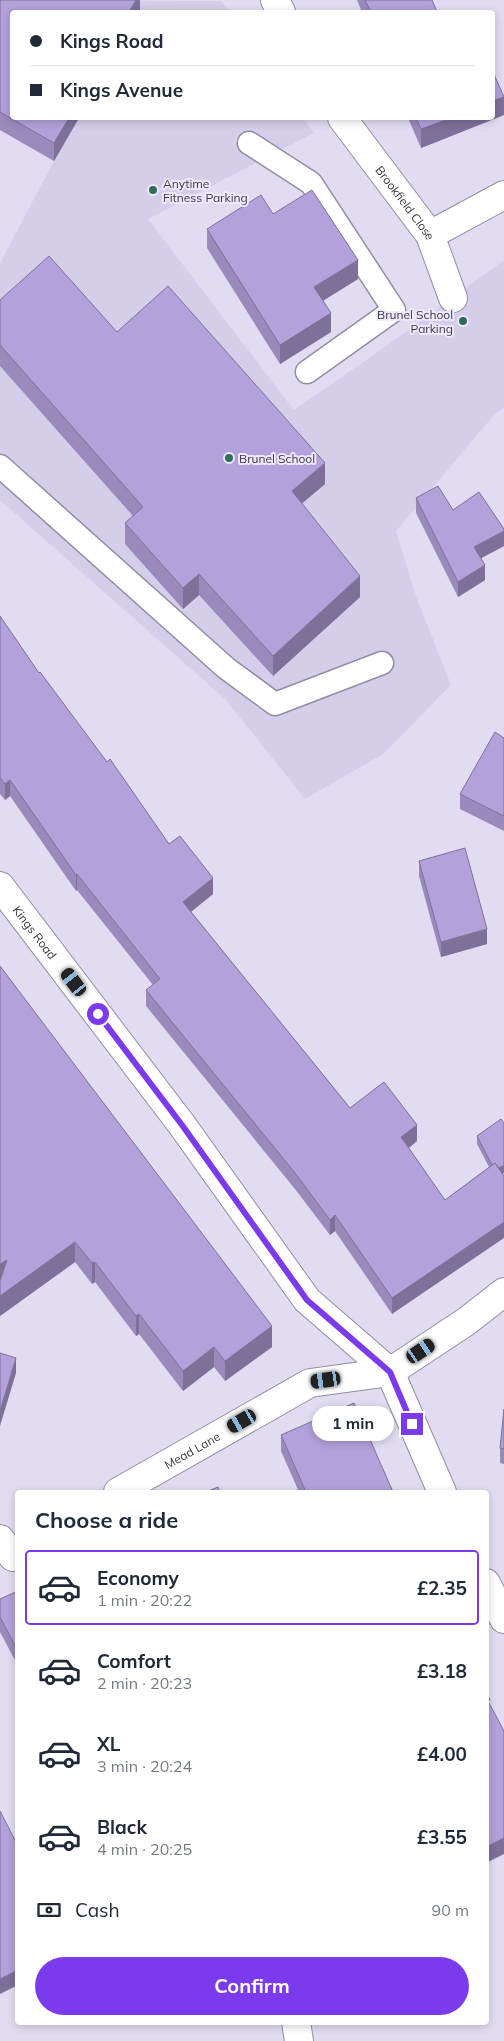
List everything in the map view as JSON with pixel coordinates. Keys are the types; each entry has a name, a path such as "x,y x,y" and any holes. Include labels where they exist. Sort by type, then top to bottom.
{"street":[{"name":"Brookfield Close","path":"344,120 430,235 454,298"},
{"path":"430,235 504,195"},
{"name":"Kings Road","path":"0,886 182,1125 307,1300 390,1372"},
{"name":"Mead Lane","path":"122,1490 310,1383 390,1372 466,1321 504,1292"},
{"path":"390,1372 441,1490"},
{"path":"489,1589 504,1619"},
{"path":"296,2025 299,2041"}],"lane":[{"path":"249,143 311,183 394,310 307,372"},
{"path":"0,466 226,668 274,704 382,663"}],"shaded area":[{"name":"Brunel School","path":"0,0 221,1 228,10 10,10 10,120 304,120 314,133 148,219 294,410 389,344 504,260 504,408 494,415 396,531 416,596 451,685 383,754 305,799 226,700 0,500 0,263 54,161 0,130"}],"building":[{"path":"0,0 136,0 130,10 10,10 10,118 0,112"},
{"path":"365,0 432,0 436,10 370,10"},
{"path":"495,77 504,97 495,100"},
{"path":"14,120 68,120 54,143"},
{"path":"417,120 446,120 421,129"},
{"path":"312,190 358,260 314,287 331,313 280,345 207,229 261,195 273,214"},
{"path":"49,256 117,332 168,286 325,463 292,491 360,576 273,656 199,574 183,588 125,523 143,507 0,345 0,300"},
{"path":"438,486 453,510 479,492 504,529 504,531 474,547 485,565 458,582 416,498"},
{"path":"0,616 39,673 107,762 110,759 169,844 180,836 213,878 183,902 350,1108 384,1082 417,1125 401,1137 445,1200 495,1163 504,1176 504,1222 392,1298 335,1215 330,1220 295,1173 146,990 160,979 76,875 10,780 5,784 0,778"},
{"path":"495,732 504,738 504,816 460,794"},
{"path":"465,848 487,929 441,942 419,861"},
{"path":"0,966 272,1326 225,1361 214,1347 183,1371 139,1314 136,1316 95,1262 92,1263 75,1242 0,1296 0,1281 7,1260 0,1264"},
{"path":"501,1119 504,1123 504,1165 499,1168 495,1163 492,1165 477,1136"},
{"path":"0,1353 16,1358 0,1411"},
{"path":"354,1403 392,1490 305,1490 281,1435"},
{"path":"504,1409 504,1449 500,1448"},
{"path":"15,1592 15,1645 0,1617 0,1599"},
{"path":"489,1703 504,1731 504,1838 489,1846"},
{"path":"0,1811 15,1840 15,1972 0,1979"}],"place":[{"name":"Anytime Fitness Parking","path":"153,190"},
{"name":"Brunel School Parking","path":"463,321"},
{"name":"Brunel School","path":"229,458"}],"route":[{"path":"98,1014 182,1125 307,1300 390,1372 412,1424"}]}
